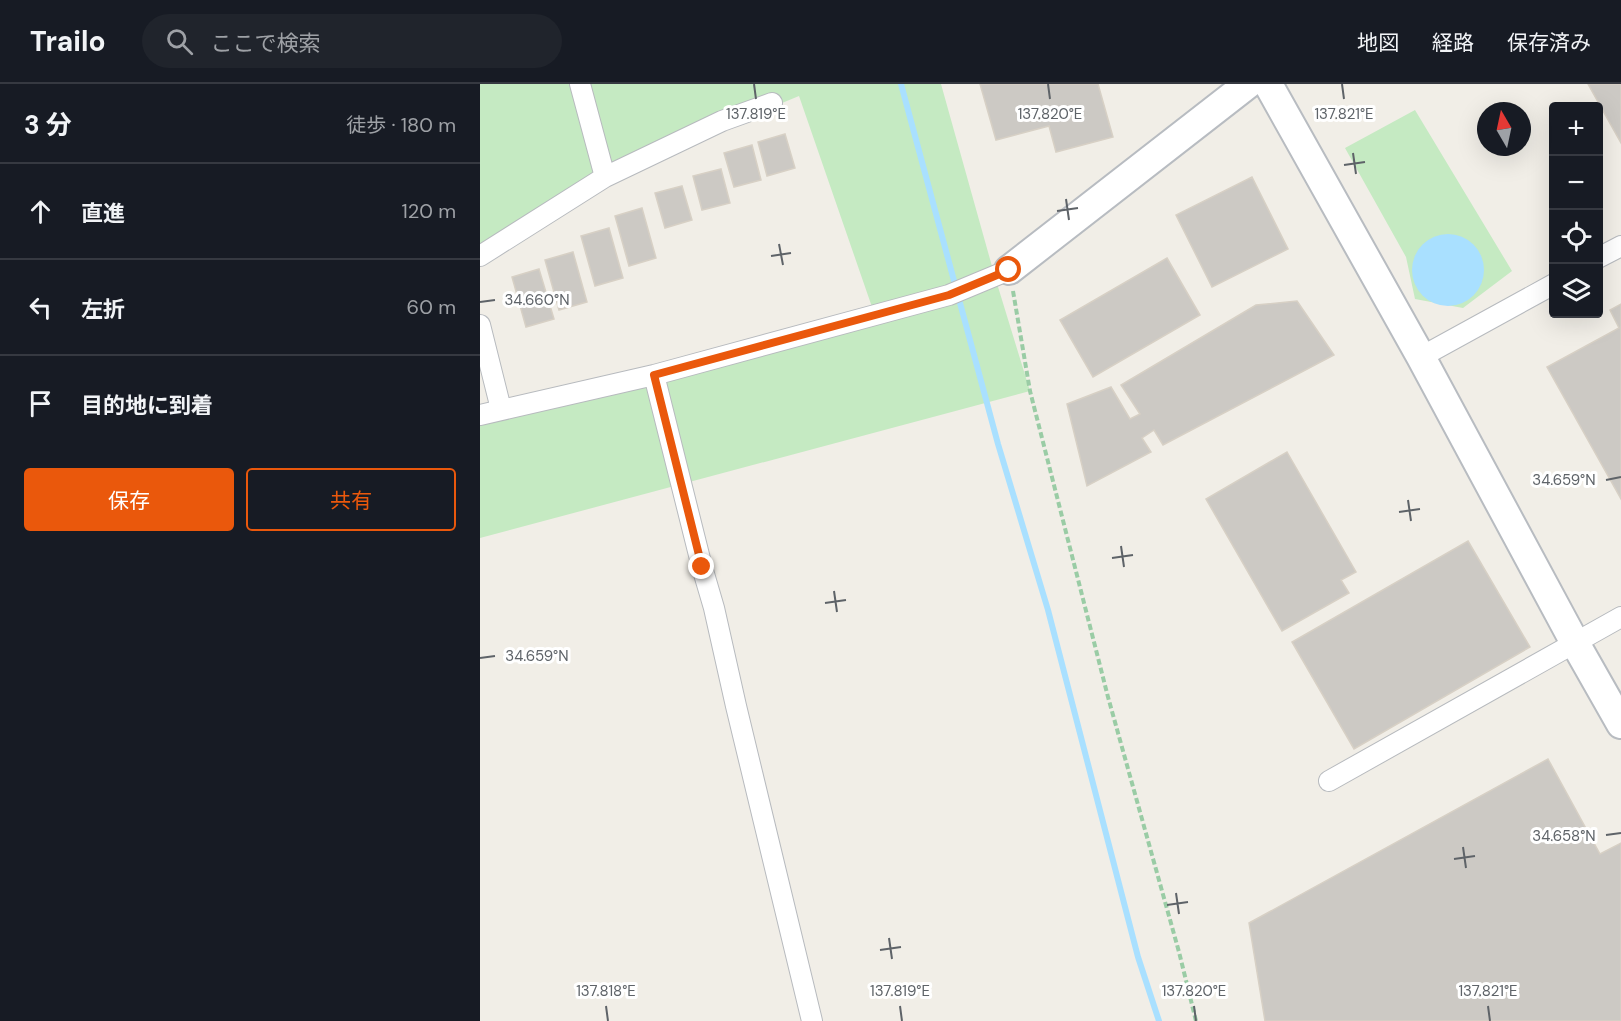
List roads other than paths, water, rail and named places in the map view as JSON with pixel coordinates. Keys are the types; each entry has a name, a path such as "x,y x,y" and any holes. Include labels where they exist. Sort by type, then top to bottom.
{"street":[{"path":"580,84 605,177"},
{"path":"480,415 654,375 949,295 1009,270 1248,84"},
{"path":"1268,84 1421,357 1621,724"},
{"path":"480,256 605,177 722,121 772,103"},
{"path":"1603,256 1621,246"},
{"path":"1421,357 1549,287"},
{"path":"480,325 501,409"},
{"path":"654,375 714,608 812,1021"},
{"path":"1329,781 1621,617"}],"water":[{"path":"1441,234 1455,234 1474,244 1484,263 1484,277 1474,296 1455,306 1441,306 1422,296 1412,277 1412,263 1422,244"}],"waterway":[{"path":"901,84 998,444 1048,610 1138,957 1159,1021"}]}
